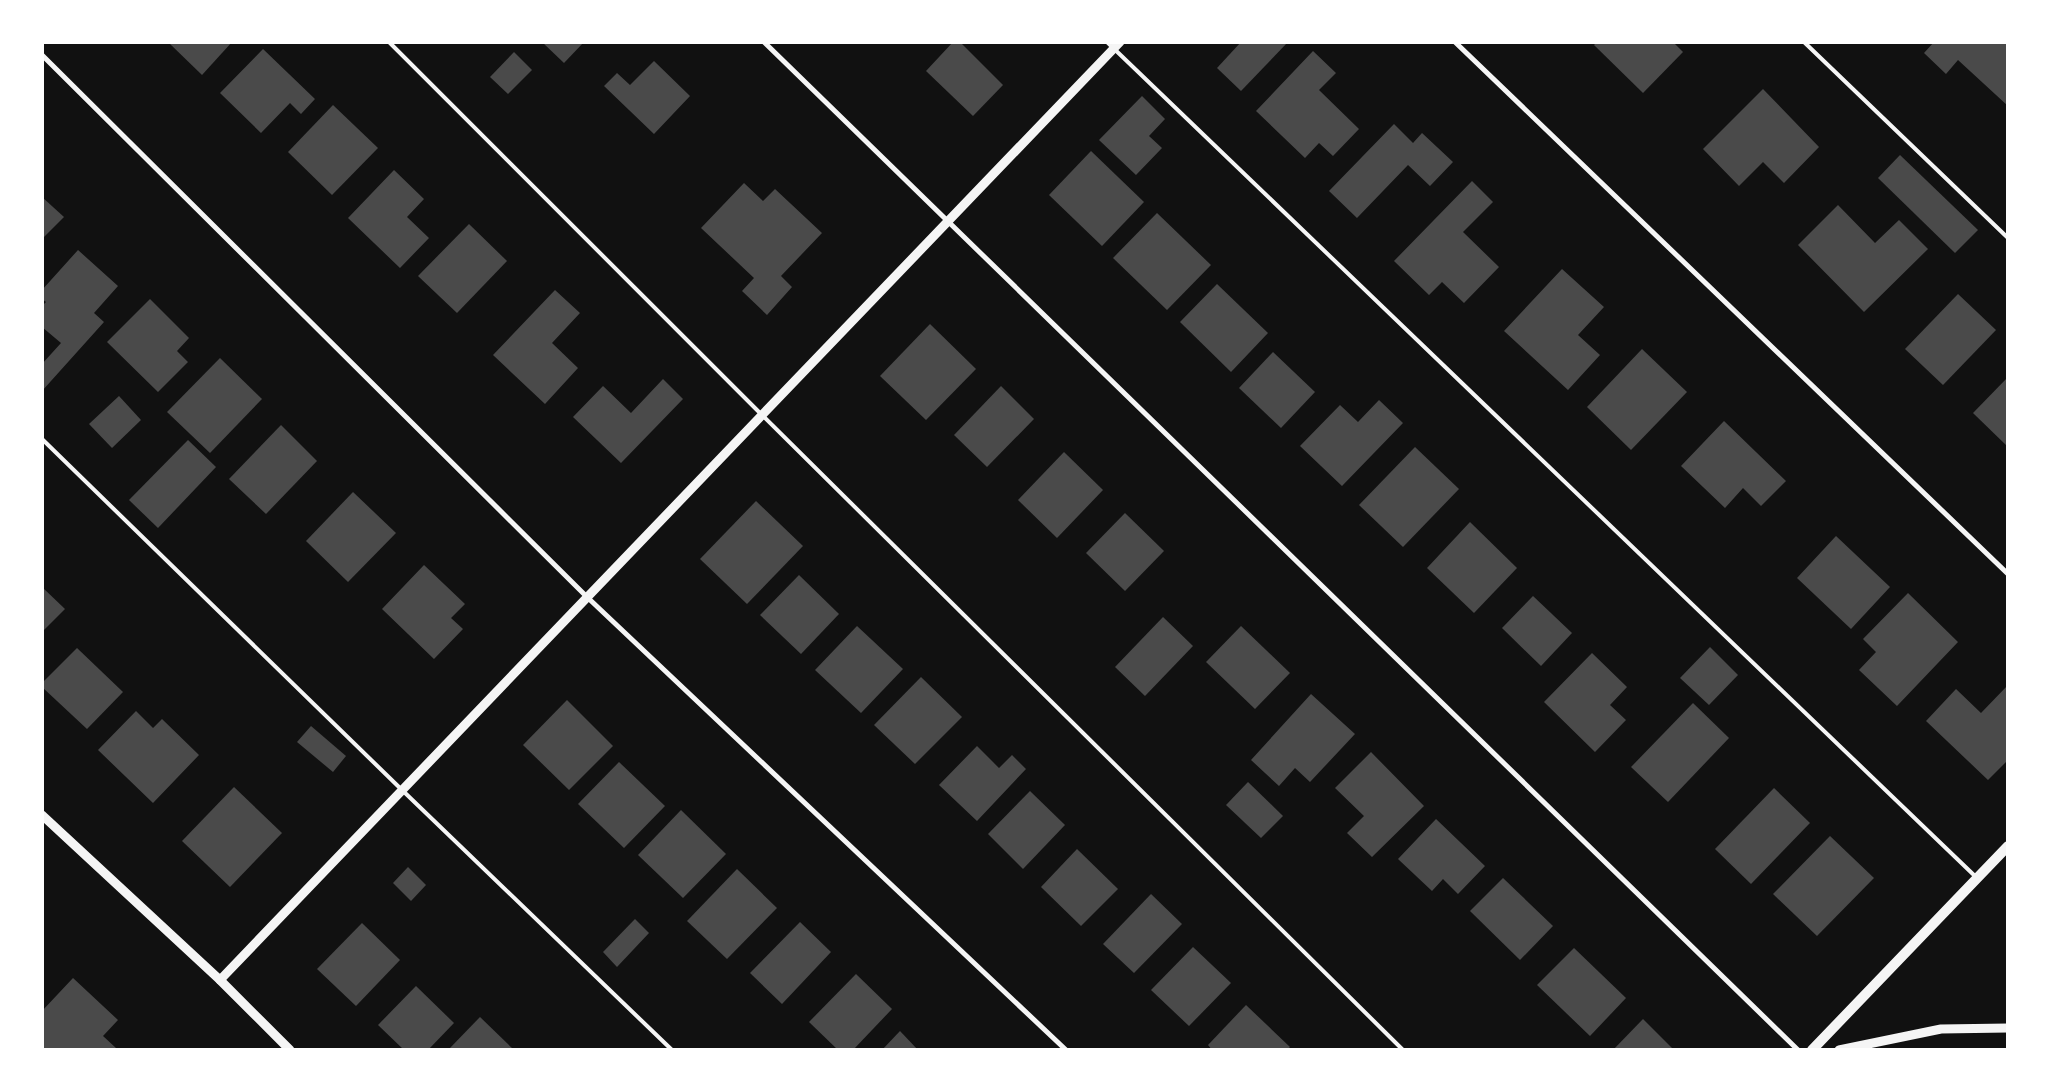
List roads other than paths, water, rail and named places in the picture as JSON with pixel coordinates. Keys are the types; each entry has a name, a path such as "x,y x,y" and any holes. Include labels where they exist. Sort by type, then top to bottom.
{"main road":[{"path":"1812,1050 2008,846"}],"street":[{"path":"764,42 1798,1050"},
{"path":"1455,42 2008,574"},
{"path":"220,980 948,222 1114,45"},
{"path":"42,55 588,597 1066,1050"},
{"path":"42,815 220,980 290,1050"},
{"path":"1839,1050 1941,1029 2008,1028"}],"lane":[{"path":"389,42 762,415 1403,1050"},
{"path":"1804,42 2008,238"},
{"path":"1114,45 1977,878"},
{"path":"42,439 672,1050"}]}
